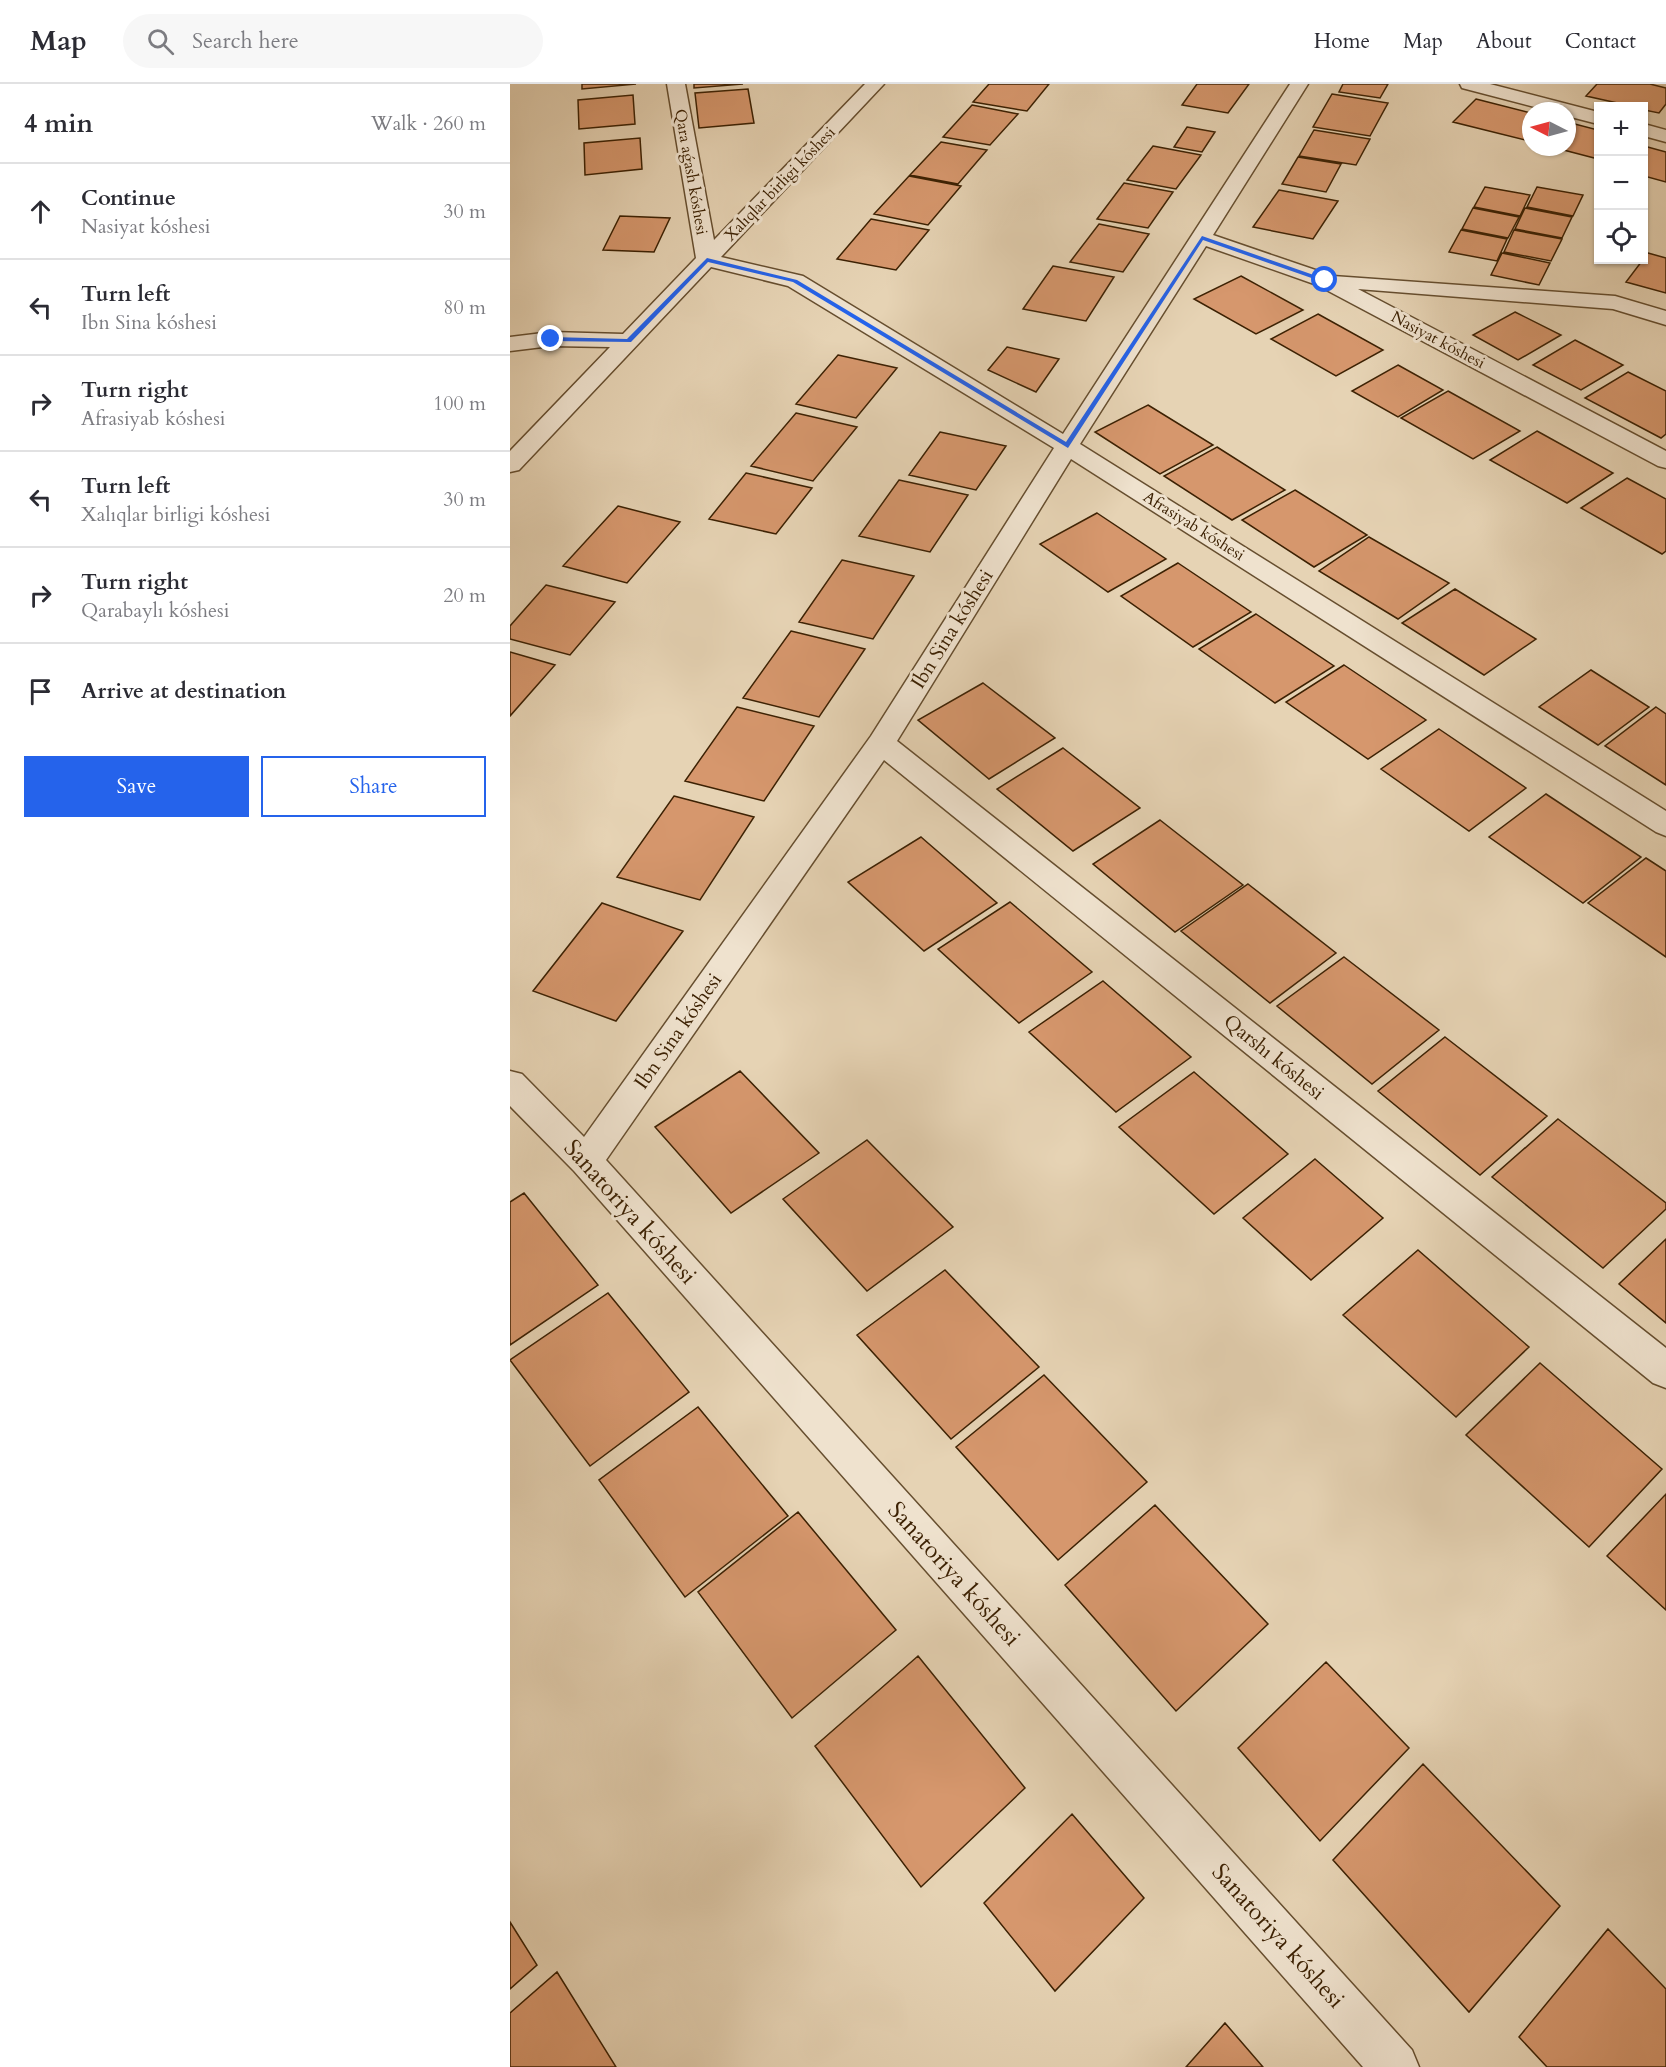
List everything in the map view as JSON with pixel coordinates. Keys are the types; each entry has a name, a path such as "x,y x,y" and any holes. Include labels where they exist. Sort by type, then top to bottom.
{"street":[{"name":"Qara aǵash kóshesi","path":"676,84 707,260"},
{"name":"Xalıqlar birligi kóshesi","path":"510,465 875,84"},
{"name":"Ibn Sina kóshesi","path":"586,1161 881,743 1299,84"},
{"path":"1469,84 1594,117"},
{"path":"1648,131 1666,136"},
{"name":"Nasiyat kóshesi","path":"1202,238 1325,280 1666,461"},
{"name":"Afrasiyab kóshesi","path":"707,260 795,281 1068,446 1666,825"},
{"path":"1325,280 1615,303 1666,318"},
{"path":"510,344 551,339 629,341"},
{"name":"Qarshı kóshesi","path":"881,743 1666,1371"},
{"name":"Sanatoriya kóshesi","path":"510,1084 586,1161 1395,2067"}],"building":[{"path":"582,84 636,84 582,89"},
{"path":"694,84 743,84 694,88"},
{"path":"989,84 1049,84 1027,111 973,102"},
{"path":"1197,84 1249,84 1228,113 1182,105"},
{"path":"1343,84 1388,84 1380,98 1339,92"},
{"path":"1597,84 1650,84 1666,88 1666,104 1659,113 1648,111 1648,102 1613,102 1586,96"},
{"path":"748,89 754,123 699,128 695,93"},
{"path":"1332,94 1388,103 1370,136 1313,127"},
{"path":"633,95 635,124 579,129 578,100"},
{"path":"1476,99 1522,111 1522,139 1453,122"},
{"path":"972,105 1018,114 990,145 943,137"},
{"path":"1576,124 1594,129 1594,158 1576,153"},
{"path":"1187,127 1215,132 1202,152 1174,147"},
{"path":"1314,130 1370,139 1356,165 1299,156"},
{"path":"640,138 642,169 585,175 584,143"},
{"path":"941,142 987,150 958,184 910,175"},
{"path":"1153,146 1201,155 1176,189 1127,180"},
{"path":"1648,147 1666,152 1666,182 1648,177"},
{"path":"1298,157 1341,164 1326,192 1282,184"},
{"path":"909,176 961,186 928,225 874,214"},
{"path":"1124,183 1173,192 1148,228 1097,219"},
{"path":"1485,187 1530,195 1520,216 1474,207"},
{"path":"1537,187 1583,195 1573,216 1527,207"},
{"path":"1279,190 1338,201 1313,239 1253,227"},
{"path":"1473,208 1519,217 1508,238 1462,229"},
{"path":"1525,208 1572,217 1562,238 1515,229"},
{"path":"620,216 670,218 654,252 603,250"},
{"path":"871,219 929,230 896,270 837,259"},
{"path":"1099,224 1149,234 1123,272 1070,262"},
{"path":"1461,230 1507,239 1497,261 1449,252"},
{"path":"1514,230 1562,239 1551,261 1504,252"},
{"path":"1502,253 1550,263 1539,285 1491,275"},
{"path":"1648,253 1666,258 1666,293 1626,282 1640,264 1648,264"},
{"path":"1053,266 1114,277 1086,321 1023,309"},
{"path":"1241,276 1303,310 1256,334 1194,299"},
{"path":"1515,312 1561,335 1518,360 1473,335"},
{"path":"1318,314 1383,350 1336,376 1271,339"},
{"path":"1575,340 1623,365 1581,390 1533,365"},
{"path":"1007,347 1059,359 1036,392 988,370"},
{"path":"838,355 897,368 856,418 796,404"},
{"path":"1398,365 1443,390 1398,417 1352,391"},
{"path":"1628,372 1666,391 1666,434 1661,438 1585,398"},
{"path":"1448,391 1520,431 1473,459 1401,418"},
{"path":"1148,405 1213,445 1160,474 1095,432"},
{"path":"796,413 857,427 813,481 751,466"},
{"path":"1537,431 1613,473 1567,503 1490,460"},
{"path":"940,432 1006,446 976,490 909,475"},
{"path":"1217,447 1285,490 1232,520 1164,476"},
{"path":"746,473 812,488 776,534 709,519"},
{"path":"1627,478 1666,499 1666,551 1662,554 1581,508"},
{"path":"899,480 968,495 930,552 859,536"},
{"path":"1295,490 1367,535 1314,567 1242,520"},
{"path":"618,506 680,522 627,583 563,566"},
{"path":"1097,513 1166,559 1108,592 1040,544"},
{"path":"1369,537 1449,583 1398,619 1319,571"},
{"path":"842,560 914,576 873,639 799,622"},
{"path":"1178,563 1251,612 1193,647 1121,596"},
{"path":"546,585 615,602 570,655 510,639 510,626"},
{"path":"1455,589 1536,639 1484,675 1402,623"},
{"path":"1256,614 1334,666 1275,703 1199,649"},
{"path":"791,631 865,649 819,717 743,698"},
{"path":"510,652 555,665 510,716"},
{"path":"1344,665 1426,720 1368,759 1286,702"},
{"path":"1591,670 1649,707 1598,745 1539,707"},
{"path":"983,683 1055,738 989,779 918,720"},
{"path":"737,707 814,726 764,801 685,781"},
{"path":"1656,707 1666,714 1666,785 1605,746"},
{"path":"1439,729 1526,788 1469,831 1381,769"},
{"path":"1063,748 1140,808 1073,851 997,789"},
{"path":"1546,794 1641,857 1583,903 1489,837"},
{"path":"674,796 754,817 700,900 617,877"},
{"path":"1160,820 1243,885 1175,932 1093,864"},
{"path":"921,837 997,903 924,951 848,882"},
{"path":"1646,858 1666,871 1666,957 1588,903"},
{"path":"1248,884 1336,953 1270,1003 1181,931"},
{"path":"1010,902 1092,972 1019,1023 938,949"},
{"path":"602,903 683,931 616,1021 533,991"},
{"path":"1344,957 1439,1030 1372,1084 1277,1006"},
{"path":"1103,981 1191,1057 1116,1112 1029,1032"},
{"path":"1445,1037 1547,1116 1480,1175 1378,1091"},
{"path":"740,1071 819,1153 731,1213 655,1127"},
{"path":"1194,1072 1288,1154 1214,1214 1119,1127"},
{"path":"1558,1119 1666,1203 1666,1209 1603,1268 1492,1177"},
{"path":"867,1140 953,1227 867,1291 783,1199"},
{"path":"1315,1159 1383,1218 1311,1280 1243,1218"},
{"path":"524,1193 598,1285 510,1345 510,1202"},
{"path":"1666,1239 1666,1323 1619,1284"},
{"path":"1418,1250 1529,1347 1456,1417 1343,1315"},
{"path":"945,1270 1039,1367 951,1439 857,1335"},
{"path":"608,1293 689,1392 590,1466 510,1360"},
{"path":"1540,1363 1662,1469 1589,1547 1466,1435"},
{"path":"1044,1375 1147,1482 1058,1560 956,1447"},
{"path":"698,1407 788,1516 685,1597 599,1480"},
{"path":"1666,1494 1666,1610 1607,1556"},
{"path":"1155,1505 1268,1624 1176,1711 1065,1585"},
{"path":"798,1512 896,1630 792,1718 698,1592"},
{"path":"918,1656 1025,1788 921,1887 815,1746"},
{"path":"1326,1662 1409,1748 1320,1841 1238,1748"},
{"path":"1423,1764 1560,1906 1469,2012 1333,1860"},
{"path":"1072,1814 1144,1898 1055,1991 984,1903"},
{"path":"510,1922 537,1965 510,1989"},
{"path":"1608,1929 1666,1989 1666,2067 1547,2067 1519,2037"},
{"path":"557,1972 616,2067 510,2067 510,2013"},
{"path":"1225,2023 1263,2067 1186,2067"}],"route":[{"path":"551,339 629,341 707,260 741,267 795,281 1068,446 1202,238 1325,280"}]}
